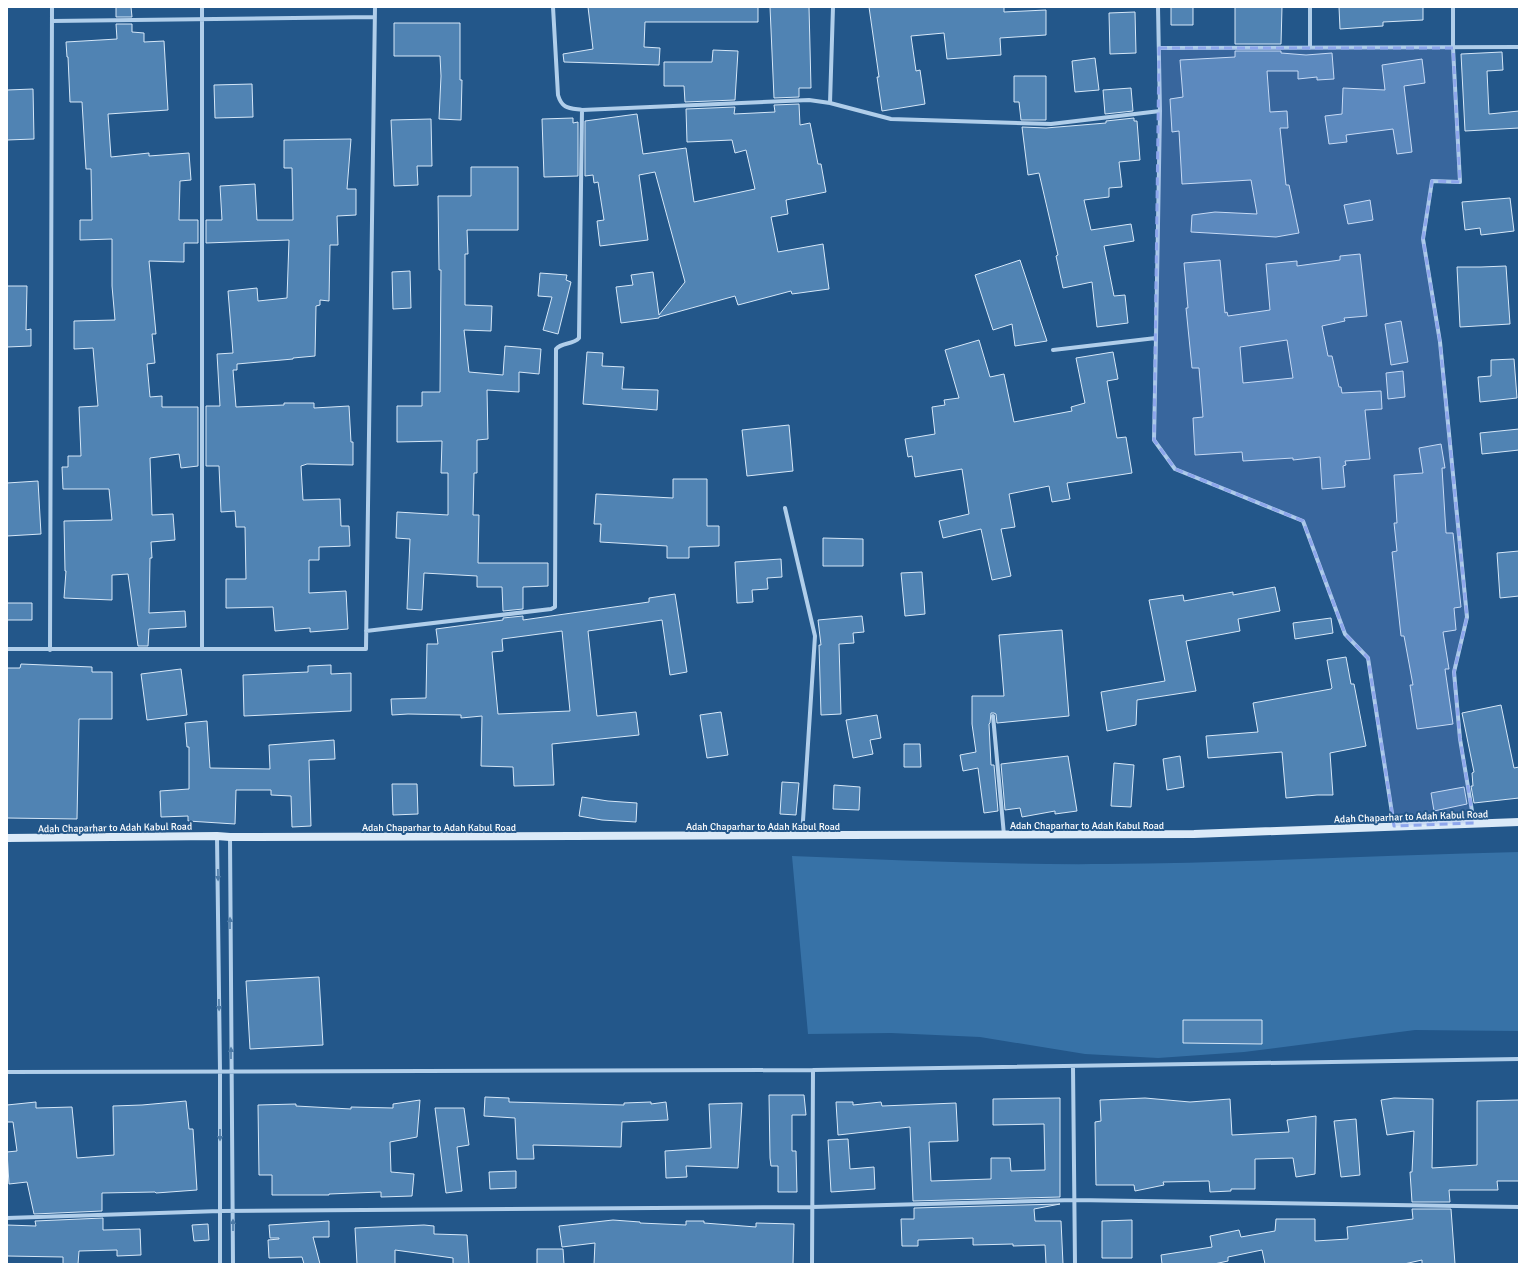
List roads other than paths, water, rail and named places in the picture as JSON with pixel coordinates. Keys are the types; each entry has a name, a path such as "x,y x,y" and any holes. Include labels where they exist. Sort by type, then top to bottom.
{"main road":[{"name":"Adah Chaparhar to Adah Kabul Road","path":"7,838 217,836 1194,834 1519,822"}],"street":[{"path":"50,650 52,7"},
{"path":"202,7 202,650"},
{"path":"7,649 366,649 374,7"},
{"path":"553,7 560,102 565,107 582,110 809,100 830,103 891,119 1051,124 1160,111"},
{"path":"830,103 833,7"},
{"path":"1158,7 1160,48 1160,111 1154,440 1175,469 1303,521 1345,634 1368,658 1394,826"},
{"path":"1310,7 1310,48"},
{"path":"1453,7 1453,48 1460,182 1432,181 1423,239 1440,342 1467,616 1454,672 1460,739 1474,823"},
{"path":"52,21 374,17"},
{"path":"1160,48 1519,47"},
{"path":"366,631 551,609 555,607 556,349 558,346 575,342 579,338 582,110"},
{"path":"1053,350 1156,338"},
{"path":"785,508 815,636 802,836"},
{"path":"993,716 1004,835"},
{"path":"217,836 220,1071 220,1264"},
{"path":"230,837 233,1264"},
{"path":"7,1072 813,1070 1519,1059"},
{"path":"1073,1067 1075,1264"},
{"path":"812,1264 813,1070"},
{"path":"7,1218 220,1211 812,1207 1074,1200 1519,1207"}]}
